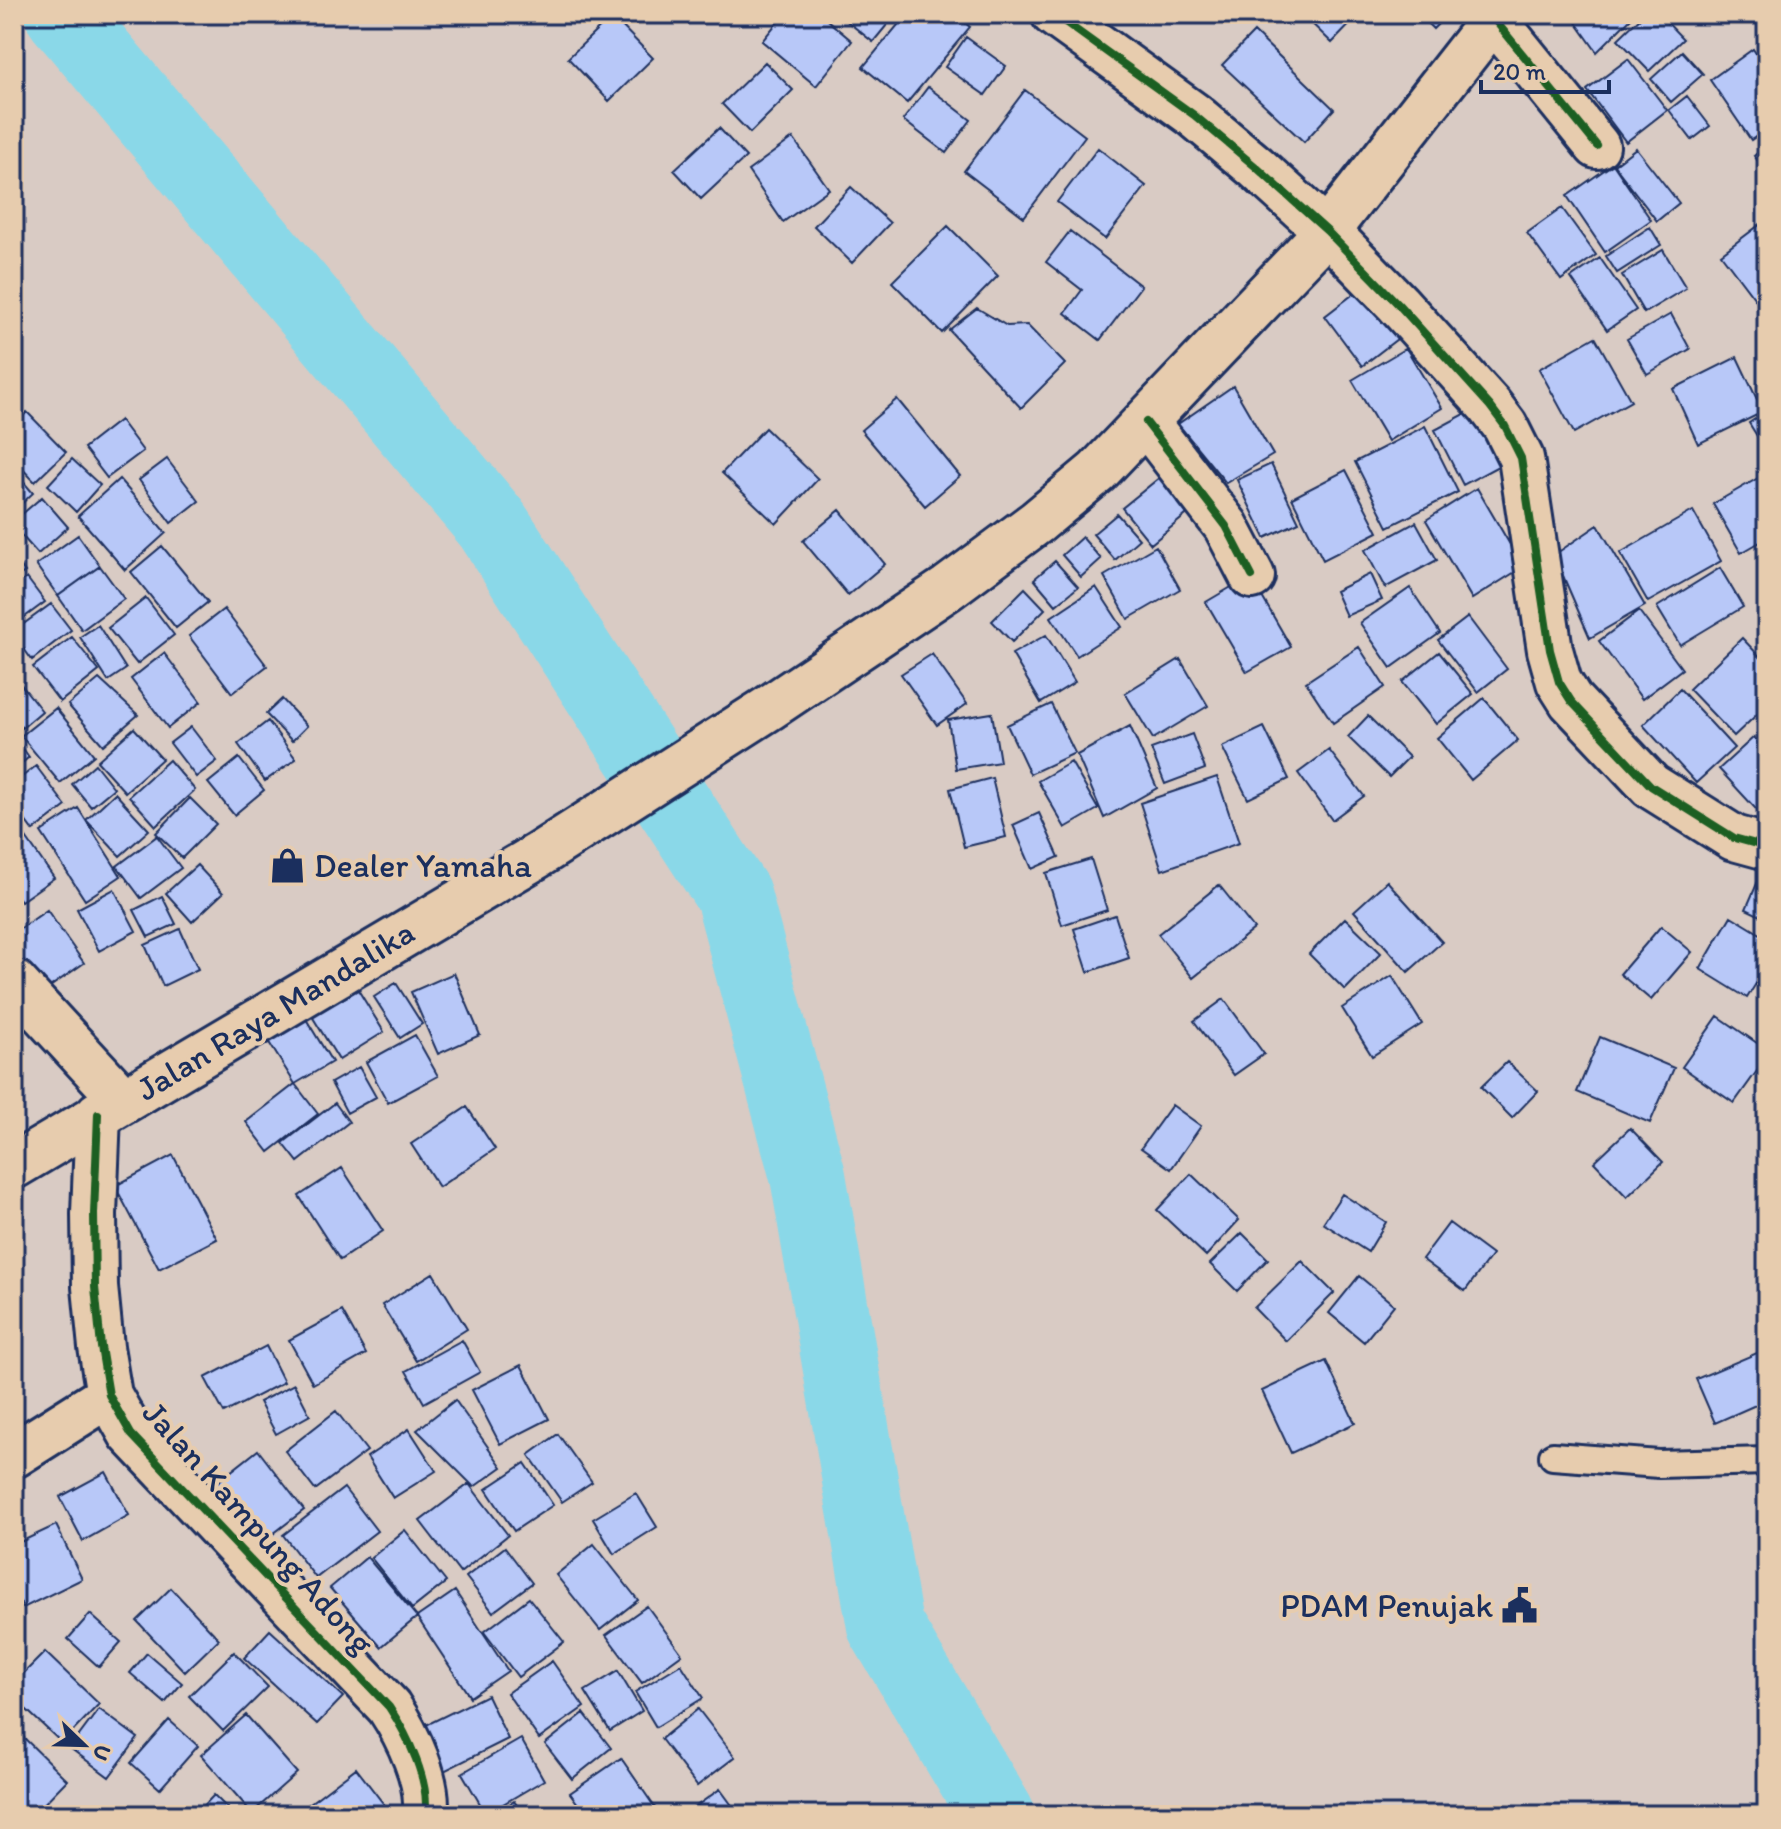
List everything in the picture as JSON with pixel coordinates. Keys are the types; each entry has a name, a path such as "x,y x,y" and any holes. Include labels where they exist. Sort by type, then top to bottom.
{"street":[{"path":"1054,14 1194,115 1327,231 1398,304 1505,426 1521,458 1550,650 1559,682 1571,701 1651,786 1734,838 1767,847"},
{"path":"1496,16 1597,146"},
{"name":"Jalan Raya Mandalika","path":"14,1166 537,856 769,708 948,588 1037,522 1097,472 1327,231 1496,16"},
{"path":"1146,422 1226,526 1252,576"},
{"path":"14,982 110,1107"},
{"name":"Jalan Kampung Adong","path":"110,1107 94,1214 95,1287 109,1395 131,1434 389,1707 404,1730 415,1758 425,1815"},
{"path":"14,1455 109,1395"}],"lane":[{"path":"1553,1456 1659,1464 1767,1461"}],"building":[{"path":"784,14 820,14 852,41 816,86 762,41"},
{"path":"838,14 896,14 873,42"},
{"path":"907,14 954,14 970,27 907,103 863,67"},
{"path":"1228,14 1251,14 1242,25"},
{"path":"1302,14 1360,14 1332,43"},
{"path":"1418,14 1448,14 1433,29"},
{"path":"1570,14 1635,14 1597,52"},
{"path":"1644,14 1659,14 1683,39 1649,71 1618,39"},
{"path":"612,16 653,58 609,101 568,58"},
{"path":"1254,32 1334,109 1304,142 1222,65"},
{"path":"966,37 1006,66 985,95 945,67"},
{"path":"1753,49 1767,70 1767,129 1751,140 1710,80"},
{"path":"1682,51 1703,74 1671,102 1651,79"},
{"path":"1628,59 1667,110 1626,142 1587,90"},
{"path":"765,62 793,90 750,133 722,104"},
{"path":"928,87 971,120 946,153 903,120"},
{"path":"1025,90 1085,136 1024,217 964,171"},
{"path":"1687,96 1710,126 1692,140 1669,110"},
{"path":"719,128 746,157 701,199 674,170"},
{"path":"793,138 829,189 783,222 748,171"},
{"path":"1767,145 1767,172 1754,156"},
{"path":"1098,148 1146,186 1105,239 1057,202"},
{"path":"1636,148 1679,203 1657,221 1614,165"},
{"path":"1613,164 1651,220 1605,252 1567,196"},
{"path":"851,187 890,223 852,263 814,226"},
{"path":"1562,208 1596,255 1561,280 1527,233"},
{"path":"1762,223 1767,230 1767,315 1721,254"},
{"path":"948,226 998,276 942,333 892,282"},
{"path":"1650,227 1661,245 1617,273 1606,256"},
{"path":"1070,231 1141,286 1100,340 1065,313 1082,290 1046,262"},
{"path":"1663,250 1686,288 1644,313 1622,275"},
{"path":"1600,258 1636,310 1607,330 1571,278"},
{"path":"1360,289 1397,339 1362,366 1325,316"},
{"path":"977,308 1007,326 1027,325 1065,364 1021,408 949,330"},
{"path":"1671,314 1690,349 1647,374 1627,339"},
{"path":"1595,337 1631,401 1574,433 1539,369"},
{"path":"1406,348 1442,408 1388,441 1352,380"},
{"path":"1737,357 1763,412 1698,444 1673,389"},
{"path":"1233,386 1273,455 1226,483 1178,424"},
{"path":"897,399 960,476 925,506 861,430"},
{"path":"1474,409 1502,464 1463,485 1435,430"},
{"path":"1767,411 1767,452 1749,423"},
{"path":"27,412 66,452 35,482 14,460 14,425"},
{"path":"120,420 143,451 107,478 84,448"},
{"path":"1425,426 1458,492 1388,527 1355,462"},
{"path":"765,428 818,479 776,524 722,473"},
{"path":"72,459 100,485 76,512 48,485"},
{"path":"167,459 199,501 171,523 139,480"},
{"path":"1271,464 1299,522 1265,538 1237,480"},
{"path":"1175,465 1204,500 1151,544 1122,508"},
{"path":"1346,470 1378,532 1323,560 1292,498"},
{"path":"14,471 33,493 14,511"},
{"path":"1767,473 1767,538 1741,553 1713,504"},
{"path":"119,479 166,533 125,570 78,516"},
{"path":"1477,488 1523,567 1472,599 1426,520"},
{"path":"42,497 68,527 38,554 14,527 14,521"},
{"path":"840,510 885,564 848,595 803,541"},
{"path":"1693,511 1721,561 1648,602 1620,553"},
{"path":"1117,514 1139,539 1115,560 1093,534"},
{"path":"1416,522 1437,560 1385,588 1365,550"},
{"path":"1598,525 1645,606 1590,638 1554,555"},
{"path":"78,535 100,566 58,596 36,565"},
{"path":"1082,537 1101,559 1081,577 1062,555"},
{"path":"162,546 208,602 176,628 131,572"},
{"path":"1156,546 1180,589 1128,619 1104,576"},
{"path":"14,557 25,572 14,579"},
{"path":"1055,561 1078,587 1056,605 1034,579"},
{"path":"100,566 124,599 82,630 58,596"},
{"path":"1720,568 1743,607 1680,645 1657,607"},
{"path":"1370,574 1382,600 1346,616 1335,591"},
{"path":"1250,576 1291,647 1247,672 1206,602"},
{"path":"27,578 45,602 14,625 14,587"},
{"path":"1096,587 1122,627 1077,656 1051,617"},
{"path":"1025,588 1045,609 1012,642 992,621"},
{"path":"1410,588 1440,633 1391,668 1360,623"},
{"path":"146,598 174,635 137,664 108,628"},
{"path":"51,604 71,630 32,660 14,631"},
{"path":"224,609 267,666 232,693 189,636"},
{"path":"1639,611 1682,669 1642,699 1599,641"},
{"path":"1468,617 1507,669 1478,692 1438,640"},
{"path":"98,625 126,669 108,681 80,637"},
{"path":"1046,635 1075,682 1041,703 1012,654"},
{"path":"72,637 99,671 60,702 33,667"},
{"path":"1742,638 1767,664 1767,705 1734,736 1689,689"},
{"path":"1359,647 1385,687 1333,723 1306,682"},
{"path":"1439,652 1473,694 1436,724 1402,682"},
{"path":"164,653 201,702 168,728 131,679"},
{"path":"932,654 967,704 937,725 901,674"},
{"path":"1180,659 1208,706 1153,739 1125,693"},
{"path":"16,678 42,711 22,728 14,718"},
{"path":"99,679 138,715 103,745 68,705"},
{"path":"1680,689 1734,748 1696,783 1643,725"},
{"path":"1484,698 1518,740 1471,780 1437,738"},
{"path":"282,699 307,726 292,741 266,714"},
{"path":"1051,704 1075,753 1030,774 1007,725"},
{"path":"56,708 94,755 60,783 21,736"},
{"path":"992,713 1000,762 956,769 948,720"},
{"path":"1368,716 1409,757 1389,777 1348,737"},
{"path":"268,721 296,759 265,781 238,744"},
{"path":"1130,726 1157,788 1104,818 1077,755"},
{"path":"191,727 217,761 196,777 170,743"},
{"path":"1264,727 1289,779 1248,799 1222,747"},
{"path":"134,728 162,759 125,792 97,761"},
{"path":"1192,734 1205,769 1165,784 1151,749"},
{"path":"14,736 29,757 14,770"},
{"path":"1754,737 1767,751 1766,820 1719,769"},
{"path":"1329,750 1364,796 1332,820 1298,773"},
{"path":"239,758 264,790 234,815 208,783"},
{"path":"169,760 195,790 156,826 129,796"},
{"path":"1071,762 1098,809 1065,828 1038,781"},
{"path":"95,764 114,788 91,807 72,784"},
{"path":"36,766 66,806 33,831 14,805 14,783"},
{"path":"1217,777 1239,843 1162,870 1140,803"},
{"path":"992,778 1006,837 964,847 950,789"},
{"path":"115,793 149,830 120,856 86,820"},
{"path":"190,798 216,824 182,858 156,833"},
{"path":"78,808 121,876 85,900 41,832"},
{"path":"1039,813 1059,857 1032,869 1013,825"},
{"path":"22,832 54,878 21,901 14,891 14,838"},
{"path":"157,836 181,868 141,898 117,866"},
{"path":"1091,859 1107,910 1062,925 1046,873"},
{"path":"197,865 223,893 192,922 166,893"},
{"path":"1762,872 1767,874 1767,919 1746,909"},
{"path":"1387,881 1442,942 1408,972 1354,911"},
{"path":"1219,885 1254,929 1193,978 1158,934"},
{"path":"114,889 136,931 99,951 77,909"},
{"path":"162,896 176,924 148,937 134,910"},
{"path":"47,910 84,963 44,991 14,949 14,933"},
{"path":"1115,915 1129,958 1088,972 1074,929"},
{"path":"1731,916 1767,938 1767,966 1747,998 1700,969"},
{"path":"1345,918 1381,953 1345,990 1309,954"},
{"path":"1661,926 1692,952 1651,1000 1620,974"},
{"path":"180,929 198,969 163,986 145,945"},
{"path":"454,973 480,1035 438,1054 411,992"},
{"path":"1392,976 1422,1024 1372,1056 1342,1008"},
{"path":"352,980 384,1032 339,1060 307,1008"},
{"path":"396,983 422,1024 400,1038 374,997"},
{"path":"1224,999 1264,1054 1234,1075 1194,1021"},
{"path":"303,1014 332,1062 295,1084 265,1036"},
{"path":"1718,1016 1767,1050 1767,1057 1734,1103 1682,1067"},
{"path":"415,1035 438,1076 388,1103 366,1062"},
{"path":"1600,1037 1674,1068 1650,1123 1577,1092"},
{"path":"1507,1062 1538,1091 1512,1118 1481,1087"},
{"path":"359,1067 376,1097 347,1113 331,1083"},
{"path":"295,1084 318,1114 269,1152 246,1122"},
{"path":"335,1103 349,1122 298,1162 283,1143"},
{"path":"1172,1105 1201,1126 1171,1169 1141,1148"},
{"path":"467,1107 495,1149 439,1187 411,1144"},
{"path":"1630,1128 1663,1162 1627,1197 1594,1162"},
{"path":"173,1155 217,1239 159,1269 115,1186"},
{"path":"342,1168 383,1231 340,1260 299,1196"},
{"path":"1191,1174 1239,1220 1206,1256 1157,1210"},
{"path":"1342,1194 1386,1222 1368,1252 1323,1223"},
{"path":"1449,1223 1492,1255 1465,1291 1422,1259"},
{"path":"1242,1233 1268,1259 1237,1291 1210,1264"},
{"path":"1302,1261 1334,1293 1286,1341 1254,1308"},
{"path":"433,1273 467,1329 416,1361 382,1305"},
{"path":"1359,1276 1394,1305 1364,1342 1329,1313"},
{"path":"342,1311 366,1354 313,1384 289,1340"},
{"path":"462,1340 480,1372 424,1403 406,1371"},
{"path":"266,1346 284,1382 224,1413 205,1378"},
{"path":"1764,1350 1767,1358 1767,1400 1715,1423 1696,1379"},
{"path":"1326,1361 1355,1423 1291,1453 1262,1391"},
{"path":"521,1365 549,1419 500,1444 472,1390"},
{"path":"294,1384 310,1415 276,1434 259,1402"},
{"path":"455,1400 502,1467 474,1487 417,1430"},
{"path":"336,1411 367,1451 315,1490 285,1451"},
{"path":"409,1429 436,1471 393,1498 367,1457"},
{"path":"558,1434 592,1482 562,1502 529,1455"},
{"path":"258,1450 304,1510 256,1547 210,1488"},
{"path":"525,1463 553,1505 514,1531 486,1489"},
{"path":"106,1472 129,1515 83,1541 60,1497"},
{"path":"469,1484 508,1535 460,1573 420,1521"},
{"path":"344,1488 377,1531 316,1578 283,1535"},
{"path":"636,1493 657,1527 614,1554 593,1519"},
{"path":"56,1525 82,1579 23,1608 14,1590 14,1545"},
{"path":"405,1530 446,1582 412,1609 371,1558"},
{"path":"594,1544 638,1600 600,1630 556,1575"},
{"path":"505,1547 532,1583 493,1612 466,1577"},
{"path":"367,1557 417,1617 381,1647 330,1588"},
{"path":"171,1588 219,1639 185,1672 137,1621"},
{"path":"455,1591 508,1671 470,1697 417,1617"},
{"path":"529,1598 564,1642 518,1677 484,1632"},
{"path":"647,1606 682,1654 642,1683 606,1635"},
{"path":"90,1614 121,1642 99,1667 68,1639"},
{"path":"270,1630 343,1697 317,1724 244,1658"},
{"path":"45,1652 99,1704 62,1743 14,1698 14,1683"},
{"path":"234,1652 268,1687 223,1731 189,1696"},
{"path":"147,1653 182,1683 165,1703 130,1673"},
{"path":"552,1661 584,1707 539,1739 507,1693"},
{"path":"681,1664 703,1698 656,1727 635,1692"},
{"path":"618,1671 642,1711 610,1731 585,1691"},
{"path":"487,1695 508,1739 442,1772 420,1728"},
{"path":"99,1709 138,1738 109,1777 70,1748"},
{"path":"698,1709 735,1757 697,1786 661,1739"},
{"path":"584,1713 611,1748 572,1779 545,1744"},
{"path":"246,1715 297,1773 252,1813 201,1755"},
{"path":"169,1720 198,1746 160,1789 131,1763"},
{"path":"14,1728 67,1780 33,1815 14,1815"},
{"path":"521,1739 544,1780 486,1814 462,1773"},
{"path":"621,1758 658,1812 654,1815 586,1815 570,1793"},
{"path":"356,1768 392,1815 298,1815 297,1813"},
{"path":"720,1789 739,1815 684,1815"},
{"path":"214,1795 234,1815 195,1815"},
{"path":"514,1801 524,1815 493,1815"}],"waterway":[{"path":"63,14 492,524 733,895 808,1176 885,1626 997,1815"}],"cycle path":[{"path":"1054,14 1194,115 1256,167 1327,231 1490,406 1505,426 1521,458 1550,650 1559,682 1571,701 1651,786 1734,838 1767,847"},
{"path":"1494,19 1597,146"},
{"path":"1146,422 1226,526 1252,576"},
{"path":"98,1114 95,1287 109,1395 131,1434 389,1707 410,1745 421,1774 425,1815"}],"place":[{"name":"Dealer Yamaha","path":"288,865"},
{"name":"PDAM Penujak","path":"1519,1605"}]}
